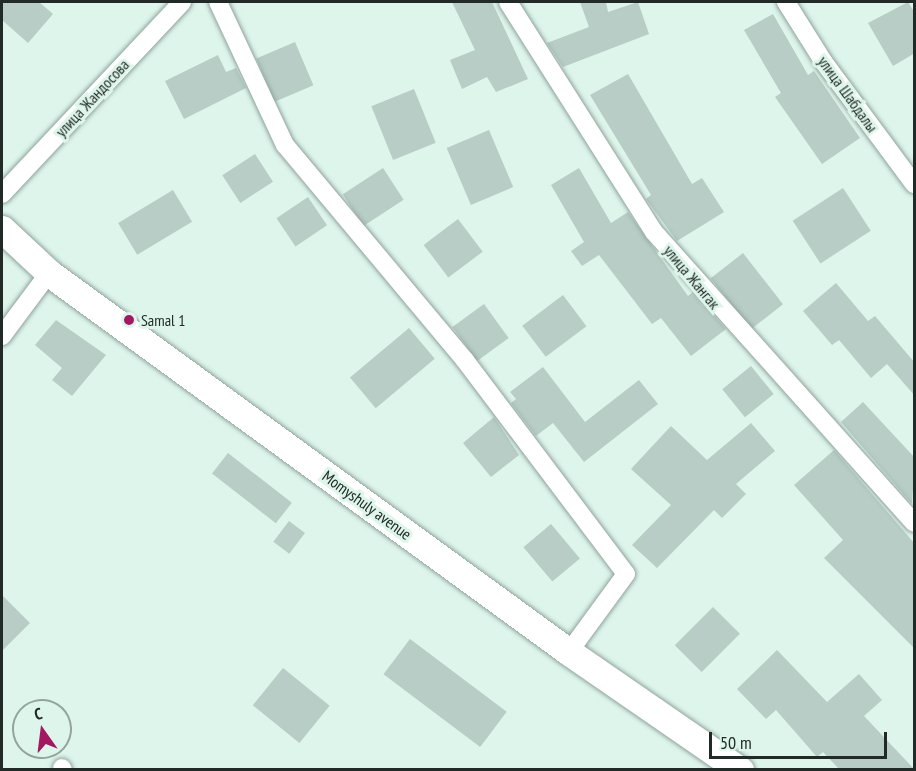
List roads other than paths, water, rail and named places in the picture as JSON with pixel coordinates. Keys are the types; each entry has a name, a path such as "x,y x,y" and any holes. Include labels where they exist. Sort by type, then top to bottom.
{"main road":[{"name":"Momyshuly avenue","path":"2,230 49,273 569,652 740,770"}],"street":[{"name":"улица Жандосова","path":"2,194 182,2"},
{"path":"218,2 285,145 464,359 626,574 569,652"},
{"name":"улица Жангак","path":"508,2 654,232 915,523"},
{"name":"улица Шабдалы","path":"786,2 823,61 915,184"},
{"path":"2,336 49,273"}],"place":[{"name":"Samal 1","path":"129,320"}]}
